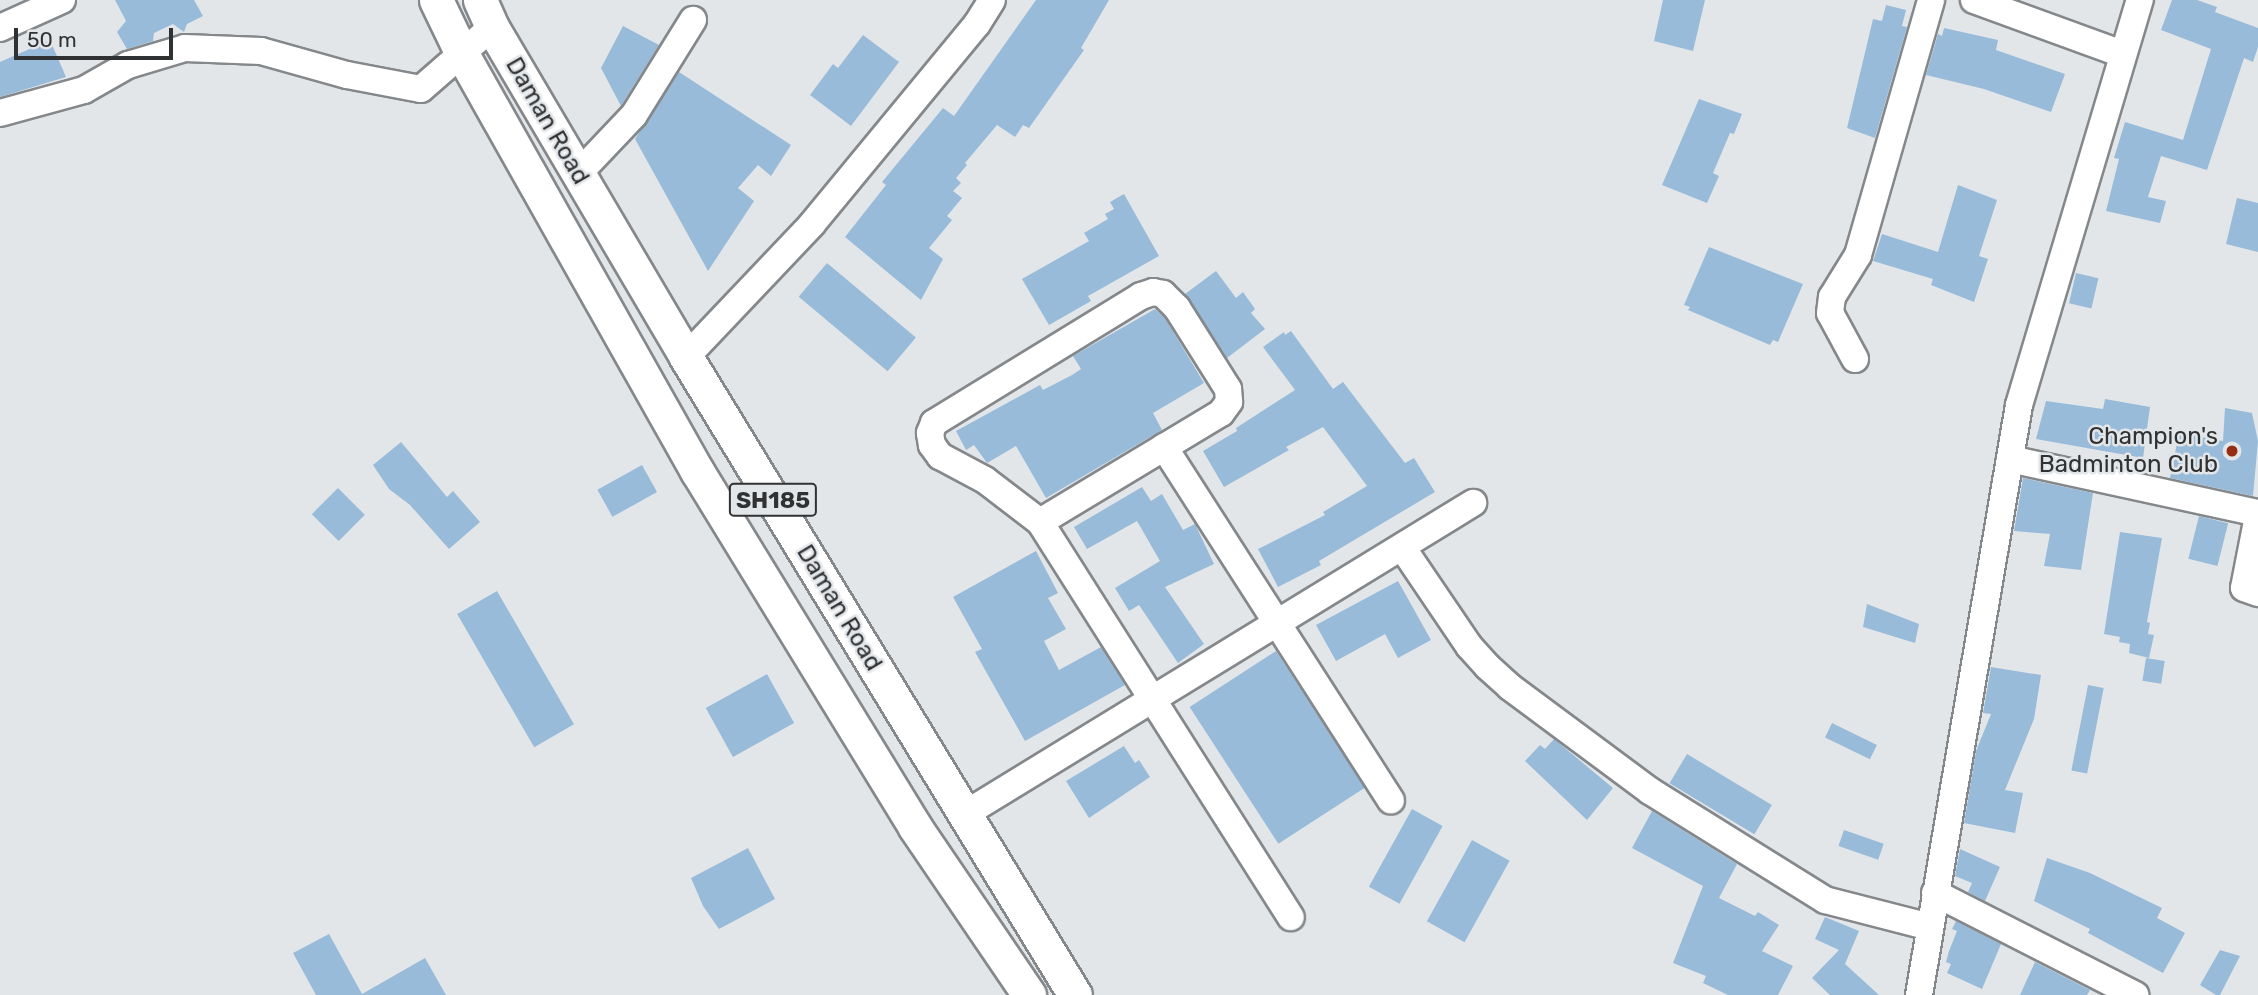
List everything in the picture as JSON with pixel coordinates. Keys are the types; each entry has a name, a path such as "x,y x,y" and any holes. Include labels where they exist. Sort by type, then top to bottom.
{"main road":[{"path":"436,0 462,54 697,471 915,827 1029,995"},
{"name":"Daman Road","path":"486,14 686,357 1075,995"}],"street":[{"path":"0,28 62,0"},
{"path":"686,357 813,224 977,24 992,0"},
{"path":"1855,359 1830,313 1832,297 1858,255 1931,0"},
{"path":"1974,0 2122,54"},
{"path":"1919,995 2019,405 2140,0"},
{"path":"0,113 84,90 128,65 185,48 261,51 346,75 421,89 462,54 486,14"},
{"path":"578,174 634,115 693,20"},
{"path":"1040,522 1221,412 1229,402 1228,389 1177,308 1163,295 1153,292 1141,296 934,423 930,433 932,445 940,456 985,480 1040,522 1291,917"},
{"path":"1164,447 1391,800"},
{"path":"2010,459 2258,514 2244,587 2258,593"},
{"path":"965,814 1473,503"},
{"path":"1402,547 1469,646 1488,667 1510,687 1650,790 1825,900 1930,927"},
{"path":"1935,893 2135,995"}],"building":[{"path":"115,0 194,0 203,16 187,24 184,32 173,24 154,33 153,41 127,49 117,32 126,21"},
{"path":"1036,0 1109,0 1081,48 1084,50 1029,128 1023,125 1015,137 997,125 965,163 967,165 956,178 961,183 953,191 962,198 947,216 952,220 929,248 943,259 921,300 845,237 886,185 882,182 943,108 954,116"},
{"path":"1663,0 1705,0 1693,51 1654,41"},
{"path":"2172,0 2197,0 2217,7 2215,12 2258,28 2258,47 2253,62 2244,58 2207,170 2161,156 2148,197 2166,201 2160,223 2106,211 2119,159 2114,158 2125,122 2183,140 2211,49 2161,30"},
{"path":"1886,5 1906,10 1902,26 1907,27 1875,138 1847,128 1873,19 1882,21"},
{"path":"623,26 659,45 621,106 601,68"},
{"path":"1944,28 1998,40 1996,50 2065,74 2051,112 1984,89 1926,75 1938,34 1942,36"},
{"path":"863,35 899,62 851,126 810,95 833,64 838,68"},
{"path":"50,40 66,77 0,97 0,62"},
{"path":"679,72 791,145 771,176 758,165 738,188 754,201 708,271 635,139"},
{"path":"1699,99 1742,114 1734,134 1730,133 1713,173 1719,176 1707,203 1662,185"},
{"path":"1958,185 1997,200 1979,256 1988,259 1974,302 1931,285 1933,279 1873,261 1882,234 1938,252"},
{"path":"1124,194 1159,256 1088,296 1091,301 1049,325 1022,279 1089,241 1084,233 1108,219 1105,214 1114,209 1110,202"},
{"path":"2237,198 2258,203 2258,252 2226,244"},
{"path":"1709,247 1803,284 1778,342 1773,340 1770,345 1688,310 1690,307 1684,305"},
{"path":"827,263 916,338 888,371 799,297"},
{"path":"1216,271 1236,298 1243,292 1255,309 1251,313 1265,329 1227,358 1185,294"},
{"path":"2076,273 2098,278 2091,308 2069,303"},
{"path":"1155,309 1165,318 1204,383 1153,413 1162,430 1046,498 1016,446 987,463 974,445 966,450 956,431 1040,385 1043,390 1072,375 1081,369 1073,356"},
{"path":"1291,331 1333,389 1343,382 1405,463 1414,458 1435,492 1319,561 1321,565 1278,587 1258,549 1325,515 1323,512 1367,486 1323,427 1224,487 1203,451 1237,431 1236,428 1295,390 1263,347 1284,332 1285,335"},
{"path":"2105,399 2150,407 2143,458 2036,439 2046,401 2103,409"},
{"name":"Champion's Badminton Club","path":"2225,408 2252,413 2258,441 2253,496 2170,478 2179,433 2223,441"},
{"path":"401,442 447,497 453,491 480,522 449,549 410,505 389,489 373,465"},
{"path":"642,465 657,492 612,517 597,490"},
{"path":"2023,478 2093,493 2081,570 2044,566 2050,534 2014,531"},
{"path":"1142,487 1151,501 1162,494 1183,530 1195,524 1214,564 1165,587 1204,644 1178,663 1139,605 1129,611 1115,588 1160,561 1137,521 1087,549 1074,527"},
{"path":"338,488 365,515 339,541 312,514"},
{"path":"2199,516 2228,523 2217,566 2188,559"},
{"path":"2120,532 2162,538 2147,622 2150,623 2148,634 2154,635 2149,658 2129,653 2130,644 2119,642 2120,637 2104,634"},
{"path":"1036,551 1058,593 1048,598 1066,629 1044,641 1059,670 1101,647 1125,685 1025,741 975,652 982,649 953,597"},
{"path":"1398,581 1431,640 1398,658 1385,634 1336,661 1316,625"},
{"path":"497,591 574,724 534,747 457,614"},
{"path":"1867,604 1919,624 1915,643 1863,627"},
{"path":"1276,651 1365,788 1278,844 1190,707"},
{"path":"2146,658 2165,661 2161,684 2142,681"},
{"path":"1991,667 2041,675 2034,719 2005,790 2023,793 2015,833 1964,823 1976,751 1991,714 1983,713"},
{"path":"767,674 794,723 733,757 706,708"},
{"path":"2088,685 2104,688 2087,773 2071,770"},
{"path":"1832,723 1877,745 1870,759 1825,737"},
{"path":"1554,739 1613,788 1587,820 1525,761 1540,745 1545,749"},
{"path":"1124,746 1135,763 1139,760 1150,777 1089,818 1066,781"},
{"path":"1687,754 1772,805 1754,834 1669,783"},
{"path":"1412,809 1443,826 1399,904 1369,887"},
{"path":"1652,811 1737,864 1719,898 1755,916 1758,912 1779,925 1762,951 1793,966 1778,995 1728,995 1703,983 1706,976 1673,963 1703,886 1632,848"},
{"path":"1844,830 1884,844 1878,860 1838,846"},
{"path":"1472,840 1510,861 1465,942 1427,921"},
{"path":"748,848 775,899 719,929 703,906 691,878"},
{"path":"1960,849 2000,867 1985,901 1968,892 1972,883 1955,876"},
{"path":"2047,858 2090,873 2162,908 2157,918 2185,933 2163,973 2088,933 2090,929 2034,901"},
{"path":"1825,917 1859,931 1845,964 1879,995 1830,995 1812,978 1839,950 1815,939"},
{"path":"1956,921 2001,944 1982,989 1947,973 1951,964 1946,962 1957,931 1952,929"},
{"path":"329,934 362,994 425,958 446,995 316,995 293,953"},
{"path":"2220,950 2240,956 2220,995 2216,995 2200,985"},
{"path":"2035,962 2090,990 2087,995 2020,995"}],"place":[{"name":"Champion's Badminton Club","path":"2232,451"}]}
